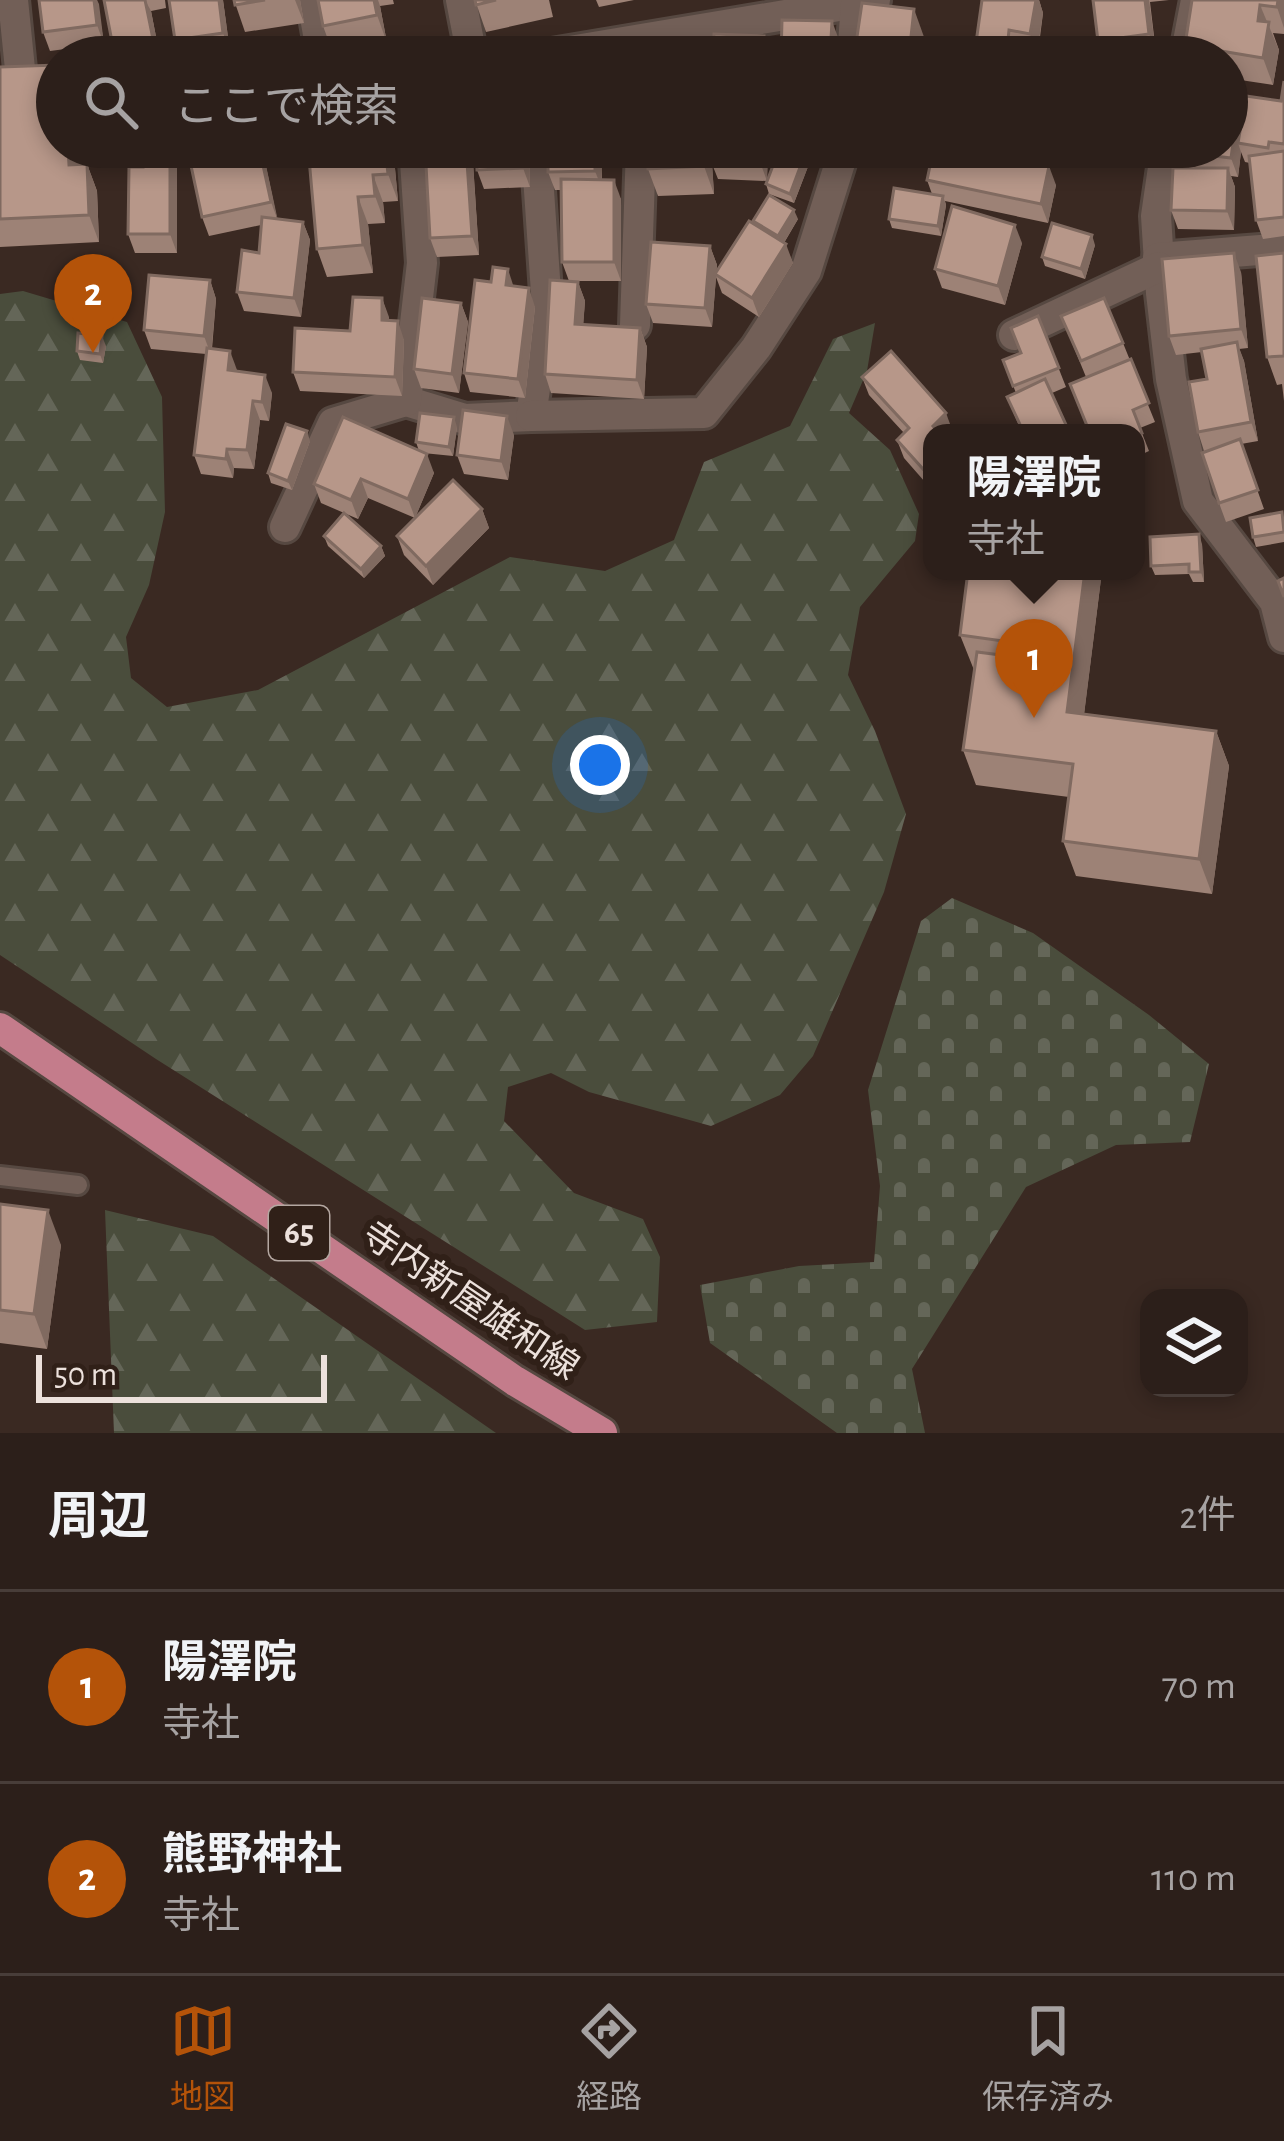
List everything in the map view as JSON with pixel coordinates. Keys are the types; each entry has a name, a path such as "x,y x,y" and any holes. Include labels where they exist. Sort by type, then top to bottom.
{"main road":[{"name":"寺内新屋雄和線","path":"0,1028 515,1381 602,1433"}],"street":[{"path":"10,70 13,0"},
{"path":"312,0 318,36"},
{"path":"461,0 468,36"},
{"path":"1189,36 1196,0"},
{"path":"658,36 704,14 866,2 857,36"},
{"path":"406,401 422,263 415,168"},
{"path":"531,416 547,307 537,168"},
{"path":"635,325 640,168"},
{"path":"285,527 333,423 406,401 465,419 704,413 806,271 838,168"},
{"path":"1163,168 1156,216 1158,262 1171,379 1198,501 1275,602 1284,637"},
{"path":"1015,335 1158,262 1284,248"}],"lane":[{"path":"0,1176 78,1185"}],"green space":[{"path":"23,291 127,322 162,397 165,512 149,585 126,637 131,678 167,707 258,690 510,557 605,571 674,540 704,462 790,426 833,339 875,323 867,371 849,413 890,450 919,514 915,541 860,607 848,675 906,814 884,892 813,1056 780,1095 711,1126 589,1092 551,1073 508,1087 504,1121 574,1193 643,1219 660,1257 657,1322 585,1330 0,955 0,294"},
{"path":"952,898 1033,933 1209,1064 1190,1142 1116,1145 1026,1187 912,1369 925,1433 837,1433 710,1343 700,1285 799,1266 874,1262 880,1186 868,1090 921,921"},
{"path":"105,1210 213,1236 496,1433 114,1433"}],"building":[{"path":"39,0 94,0 97,25 43,32"},
{"path":"104,0 145,0 152,36 111,36"},
{"path":"169,0 219,0 223,33 174,36"},
{"path":"318,0 374,0 377,15 323,26"},
{"path":"982,0 1036,0 1030,34 1009,30 1008,36 977,36"},
{"path":"1093,0 1145,0 1149,34 1097,36"},
{"path":"1192,0 1278,0 1277,7 1260,5 1258,21 1269,22 1263,58 1248,56 1248,36 1186,36"},
{"path":"862,3 914,9 911,36 857,36"},
{"path":"782,20 832,21 831,36 782,36"},
{"path":"36,66 36,168 87,168 89,215 0,219 0,67"},
{"path":"1284,81 1284,144 1269,142 1268,148 1248,145 1248,96 1281,101"},
{"path":"1284,151 1284,217 1256,220 1249,156"},
{"path":"129,168 170,168 170,234 128,234"},
{"path":"192,168 264,168 271,202 202,217"},
{"path":"310,168 387,168 388,174 373,175 375,196 358,197 363,245 317,249"},
{"path":"426,168 467,168 472,236 430,238"},
{"path":"548,168 595,168 595,171 548,172"},
{"path":"772,168 800,168 790,194 766,184"},
{"path":"930,168 1049,168 1041,204 927,180"},
{"path":"1173,168 1228,168 1227,211 1171,210"},
{"path":"561,179 614,180 614,262 562,262"},
{"path":"894,188 943,196 938,226 889,219"},
{"path":"769,195 794,210 778,236 753,221"},
{"path":"952,206 1015,225 998,286 935,269"},
{"path":"262,217 303,222 294,298 237,292 242,250 259,253"},
{"path":"749,221 786,244 752,298 715,274"},
{"path":"1052,223 1092,235 1081,269 1042,257"},
{"path":"651,242 710,246 705,308 646,304"},
{"path":"1234,253 1241,329 1169,336 1162,259"},
{"path":"1284,253 1284,356 1267,357 1256,256"},
{"path":"493,267 508,269 506,285 529,288 518,379 464,373 475,280 491,282"},
{"path":"149,275 210,280 204,336 144,330"},
{"path":"550,280 578,282 575,324 640,328 637,380 545,374"},
{"path":"353,297 382,298 382,320 398,321 395,377 293,372 295,328 350,331"},
{"path":"422,298 461,303 452,374 414,369"},
{"path":"1104,298 1123,343 1081,361 1061,316"},
{"path":"1038,316 1059,368 1013,386 1003,360 1021,353 1011,328"},
{"path":"78,333 102,336 100,354 77,351"},
{"path":"1237,342 1251,422 1198,432 1189,382 1207,379 1201,349"},
{"path":"207,348 230,351 228,370 265,375 262,402 253,401 247,450 227,449 226,459 194,455"},
{"path":"891,351 946,413 935,424 923,424 923,469 897,440 909,428 862,377"},
{"path":"1131,359 1149,403 1133,410 1138,424 1086,424 1070,384"},
{"path":"1045,379 1066,424 1020,424 1007,397"},
{"path":"463,410 507,416 501,461 457,455"},
{"path":"420,413 454,417 449,447 416,442"},
{"path":"343,417 427,454 408,499 361,479 351,500 314,484"},
{"path":"286,424 307,431 288,481 268,473"},
{"path":"1240,439 1258,490 1219,503 1202,453"},
{"path":"453,480 482,509 426,566 397,536"},
{"path":"1282,512 1284,532 1253,537 1250,518"},
{"path":"344,513 381,546 361,569 324,536"},
{"path":"1199,534 1201,572 1189,572 1189,564 1151,566 1150,537"},
{"path":"967,580 1084,580 1067,712 1216,731 1199,859 1063,841 1073,764 963,750 977,652 1001,655 1003,641 960,635"},
{"path":"0,1204 48,1210 34,1314 0,1310"}],"place":[{"name":"熊野神社","path":"93,353"},
{"name":"陽澤院","path":"1034,718"}]}
